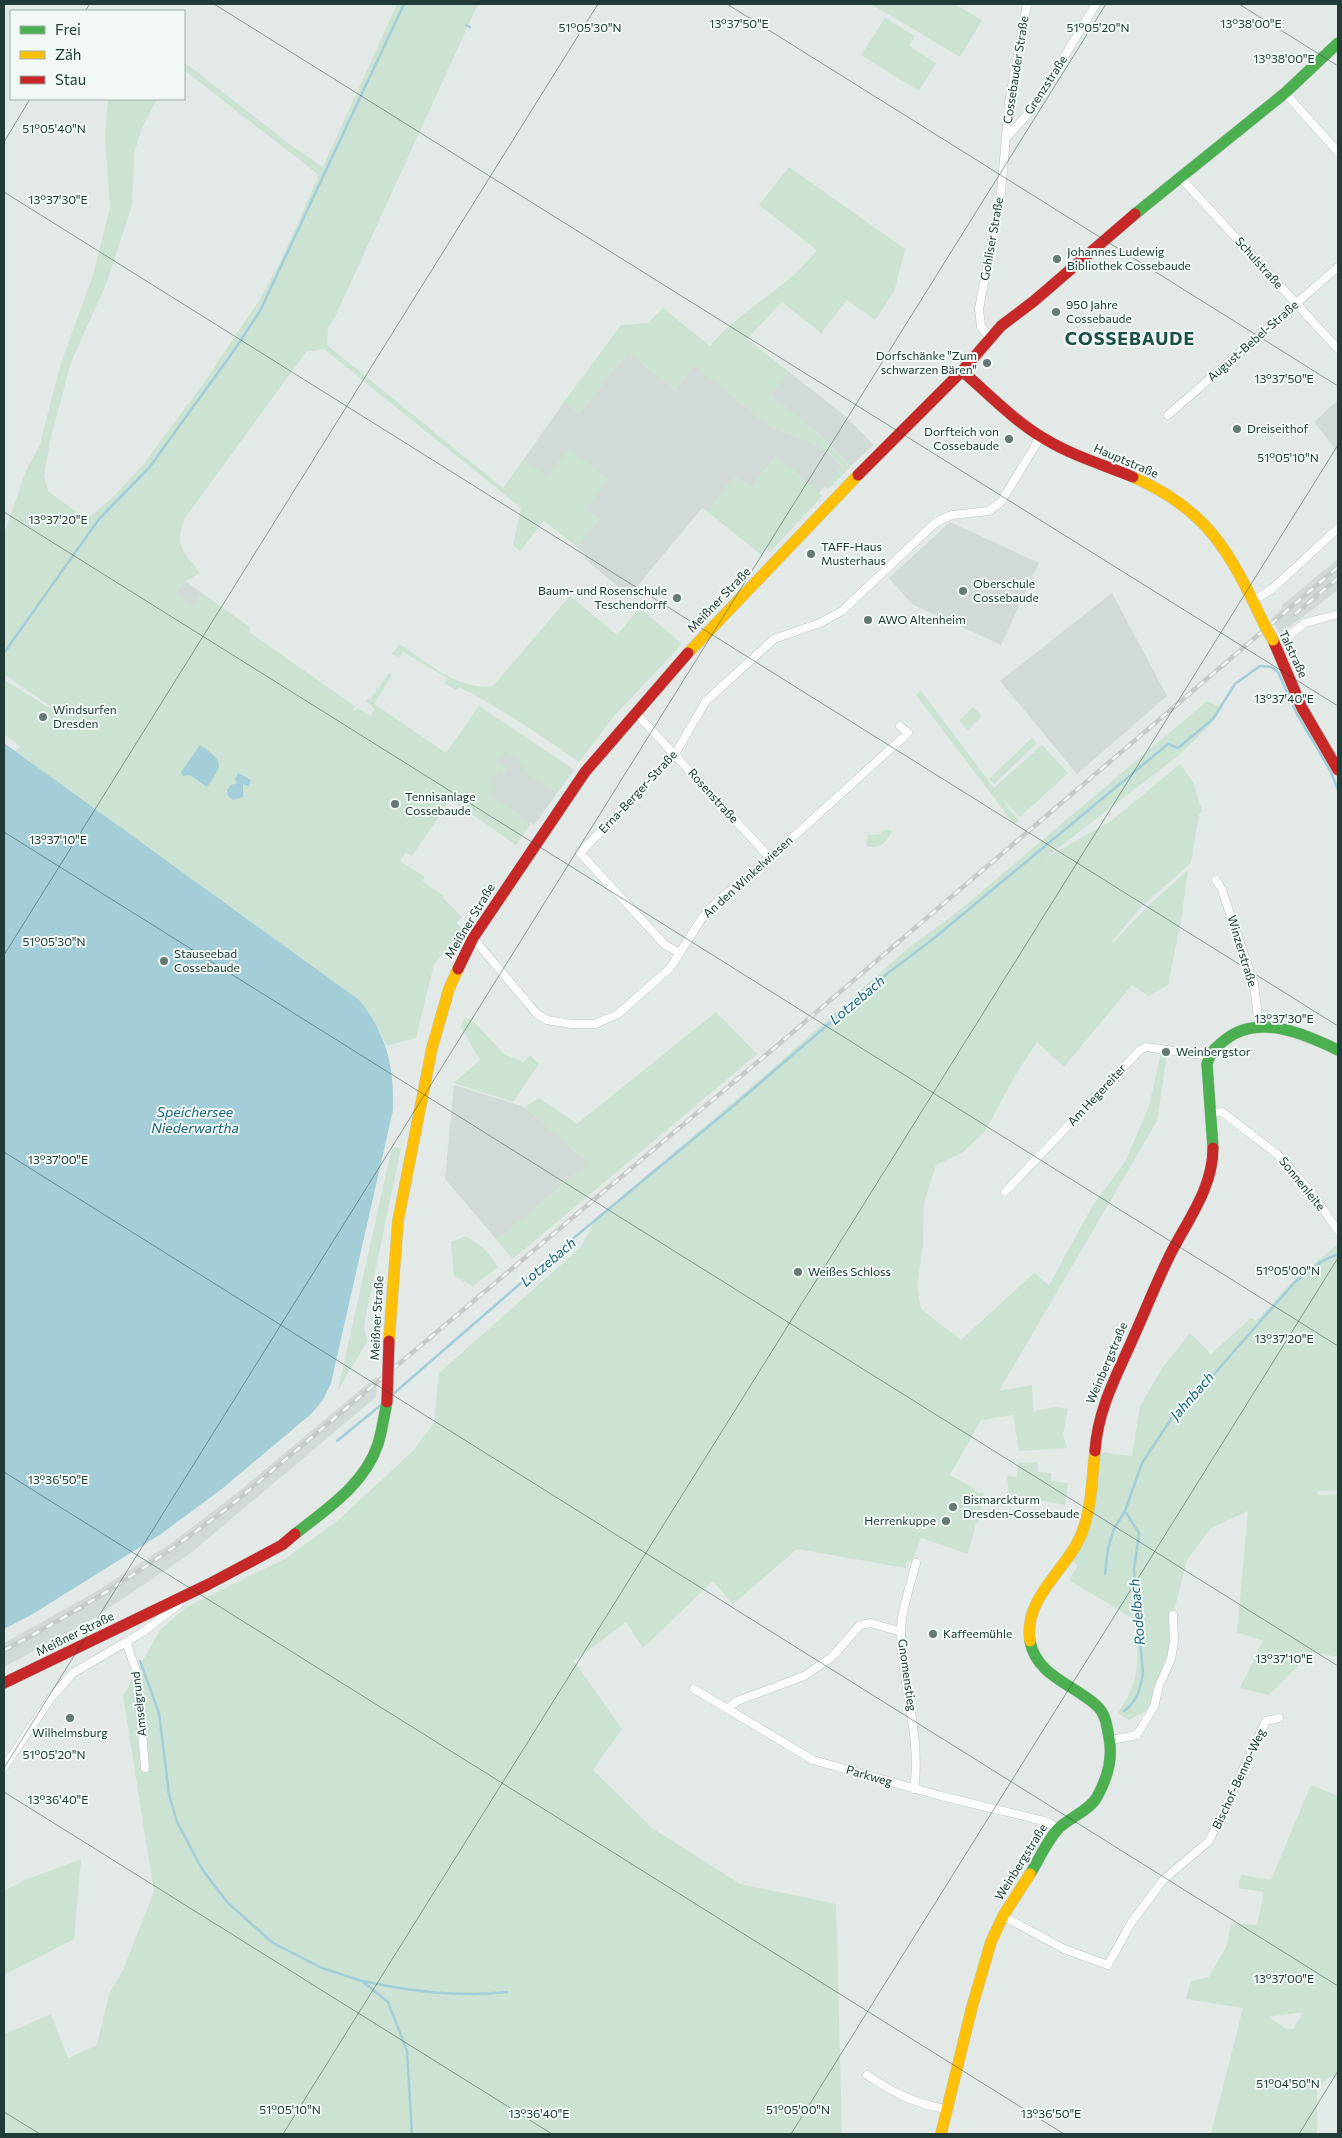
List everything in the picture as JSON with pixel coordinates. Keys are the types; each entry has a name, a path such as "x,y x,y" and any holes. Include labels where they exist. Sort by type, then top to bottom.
{"main road":[{"name":"Meißner Straße","path":"4,1683 159,1609 282,1545 312,1523 350,1488 365,1471 378,1444 387,1402 389,1341 398,1221 432,1048 448,989 472,938 585,772 635,712 694,647 878,452 962,371 990,337 1180,177 1285,93 1338,43"},
{"name":"Hauptstraße","path":"962,371 1041,436 1055,445 1140,480 1194,512 1209,528 1234,566 1253,601"},
{"name":"Talstraße","path":"1253,601 1274,643 1302,708 1338,770"},
{"path":"1209,1056 1227,1036 1240,1030 1259,1026 1293,1033 1338,1050"},
{"name":"Weinbergstraße","path":"941,2134 983,1969 1003,1916 1058,1829 1096,1799 1110,1763 1111,1740 1106,1721 1098,1707 1046,1668 1038,1659 1032,1649 1029,1635 1031,1619 1046,1585 1070,1555 1083,1530 1101,1411 1107,1392 1171,1252 1202,1197 1213,1153 1208,1078 1209,1056"}],"street":[{"name":"Cossebauder Straße","path":"1007,137 1009,103 1027,4"},
{"name":"Grenzstraße","path":"1007,137 1034,108 1096,4"},
{"path":"1285,93 1338,152"},
{"name":"Gohliser Straße","path":"990,337 981,327 979,309 1001,193 1007,137"},
{"name":"Schulstraße","path":"1180,177 1338,349"},
{"name":"August-Bebel-Straße","path":"1168,415 1338,267"},
{"name":"Erna-Berger-Straße","path":"680,953 665,945 580,853 675,754 706,701 774,638 820,623 842,611 936,522 952,515 989,511 1001,502 1041,436"},
{"path":"1253,601 1272,589 1338,528"},
{"path":"1274,643 1306,624 1338,614"},
{"name":"Rosenstraße","path":"635,712 770,858"},
{"name":"An den Winkelwiesen","path":"472,938 537,1014 547,1020 571,1024 595,1024 618,1014 670,968 702,918 723,896 770,858 908,733 900,726"},
{"name":"Winzerstraße","path":"1216,880 1222,890 1254,984 1259,1026"},
{"name":"Am Hegereiter","path":"1005,1192 1140,1050 1146,1047 1209,1056"},
{"name":"Sonnenleite","path":"1211,1113 1222,1112 1278,1154 1312,1193 1338,1231"},
{"name":"Gnomenstieg","path":"914,1788 916,1774 914,1723 901,1632 916,1563"},
{"path":"4,1767 61,1685 74,1673 126,1642 178,1604 181,1598"},
{"path":"1111,1740 1137,1735 1154,1707 1159,1686 1171,1659 1174,1642 1173,1615"},
{"path":"728,1708 736,1700 804,1676 832,1658 860,1625 871,1623 901,1632"},
{"name":"Amselgrund","path":"126,1642 137,1673 145,1768"},
{"name":"Parkweg","path":"694,1689 813,1760 1048,1822 1058,1829"},
{"name":"Bischof-Benno-Weg","path":"1003,1916 1064,1949 1108,1965 1131,1923 1163,1880 1209,1840 1266,1721 1279,1718"},
{"path":"867,2075 892,2092 924,2105 946,2109"}],"shaded area":[{"path":"628,352 675,390 694,365 768,425 819,446 842,466 819,493 776,455 751,488 735,476 707,511 702,508 629,596 584,558 586,555 577,547 599,520 586,509 608,480 546,477 524,459 564,402 579,414"},
{"path":"789,372 843,414 874,445 851,466 820,435 771,395"},
{"path":"1338,400 1338,452 1314,422"},
{"name":"Oberschule Cossebaude","path":"950,522 1039,563 1001,645 912,604 889,578"},
{"path":"1338,559 1338,590 1280,634 1271,618 1281,610 1283,604"},
{"path":"185,581 202,593 193,606 176,594"},
{"path":"1112,593 1167,696 1077,774 1000,681"},
{"path":"479,706 574,770 534,825 441,762"},
{"path":"454,1085 525,1107 588,1163 497,1240 445,1179"},
{"path":"377,1376 376,1397 192,1552 93,1619 4,1667 4,1643 92,1594 170,1544 237,1493"}],"green space":[{"path":"397,4 478,4 335,317 328,328 327,345 503,488 524,459 546,477 570,448 609,480 586,509 599,520 577,547 544,521 520,551 513,545 521,508 324,349 306,352 185,518 180,542 185,553 200,573 185,581 177,594 193,606 202,593 251,628 249,632 356,707 353,709 355,711 358,708 370,716 375,709 366,701 371,698 389,673 392,675 374,704 446,753 479,706 574,770 557,793 527,773 516,758 506,751 498,762 508,769 505,774 499,770 493,779 495,787 491,796 531,823 516,845 456,803 445,793 441,798 448,803 412,856 406,852 400,861 425,877 422,881 444,896 443,898 462,917 456,923 463,929 434,964 416,1038 387,1046 378,1027 16,751 20,746 4,734 4,680 54,709 4,674 4,534 26,471 40,444 60,366 93,275 110,207 105,137 108,100 156,100 141,130 134,154 132,205 107,282 71,362 50,441 44,476 48,491 82,516 92,515 112,498 142,466 203,384 260,299 281,261 319,175 185,71 185,63 292,146 323,167"},
{"path":"871,4 954,4 982,20 960,57"},
{"path":"885,18 915,36 909,46 936,63 919,91 861,55"},
{"path":"789,167 905,249 894,292 875,320 847,300 821,333 782,302 747,339 789,372 771,395 820,435 851,466 829,489 824,487 842,466 819,446 768,425 694,365 675,390 628,352 579,414 564,402 621,325 648,323 663,308 710,346 722,333 805,264 817,250 759,205"},
{"path":"776,455 822,496 770,552 767,549 761,555 707,511 735,476 751,488"},
{"path":"570,596 617,635 640,608 682,644 614,716 579,762 490,704 459,687 456,690 444,683 447,678 403,652 399,658 392,654 399,644 432,667 456,680 480,686 493,686"},
{"path":"921,691 994,788 1042,745 1068,773 1020,817 1000,796 1019,821 1014,824 916,695"},
{"path":"1207,701 1219,707 1214,721 1179,755 1044,859 1111,821 1180,764 1193,782 1202,811 1199,815 1191,863 1143,905 1113,940 1113,943 1146,908 1188,870 1181,921 1168,985 1149,996 1132,985 1064,1067 1037,1042 1016,1074 985,1131 963,1152 936,1165 924,1203 923,1245 917,1286 921,1309 961,1340 1034,1273 1049,1285 1093,1205 1125,1162 1149,1106 1161,1053 1167,1054 1157,1121 999,1391 1032,1385 1033,1411 1056,1407 1068,1409 1063,1434 1067,1448 1019,1451 1013,1415 981,1420 950,1475 973,1488 978,1493 984,1492 978,1523 976,1523 968,1554 921,1538 912,1562 906,1561 906,1568 797,1549 733,1604 713,1581 643,1648 626,1622 574,1661 622,1729 593,1770 652,1828 740,1884 836,1904 842,2134 4,2134 4,2033 51,2014 68,2058 97,2045 109,1994 123,1970 154,1892 123,1696 160,1630 188,1606 285,1559 336,1522 412,1452 434,1423 439,1373 581,1247 596,1218 771,1070 907,949 956,913"},
{"path":"973,707 982,716 968,730 959,721"},
{"path":"1032,738 1037,743 994,784 989,779"},
{"path":"886,829 892,831 884,843 874,847 869,847 866,844 868,835 880,834"},
{"path":"716,1012 757,1054 513,1259 497,1240 588,1163 525,1107 539,1098 577,1124"},
{"path":"465,1017 473,1021 505,1055 523,1062 530,1055 539,1064 513,1102 454,1083 480,1060 461,1027"},
{"path":"392,1147 401,1148 364,1325 367,1342 338,1390"},
{"path":"466,1236 485,1249 498,1267 473,1286 454,1276 451,1242"},
{"path":"1338,1244 1338,1490 1317,1491 1318,1495 1338,1494 1338,1657 1312,1652 1269,1695 1240,1688 1263,1641 1237,1632 1248,1511 1211,1528 1187,1560 1173,1615 1174,1642 1154,1707 1129,1720 1118,1713 1135,1679 1138,1658 1136,1620 1069,1580 1078,1565 1071,1560 1099,1452 1132,1456 1140,1406 1163,1367 1190,1333 1211,1354 1251,1318 1256,1321 1292,1282"},
{"path":"1038,1462 1038,1472 1051,1473 1051,1481 1068,1483 1065,1505 1009,1494 1007,1476 1017,1477 1018,1463"},
{"path":"1311,1785 1338,1796 1338,2080 1332,2076 1317,2087 1317,2134 1211,2134 1243,2008 1186,1999 1191,1981 1209,1977 1227,1945 1231,1923 1257,1925 1264,1892 1238,1888 1241,1875 1271,1880","holes":["1303,2012 1293,2029 1286,2029 1269,2017"]},
{"path":"81,1859 74,1939 4,1975 4,1891 25,1880"}],"water":[{"name":"Speichersee Niederwartha","path":"4,743 359,1000 369,1013 387,1051 392,1079 393,1110 331,1383 323,1400 311,1414 223,1488 161,1534 31,1615 4,1629"},
{"path":"200,745 214,756 219,764 216,773 207,787 190,775 183,776 181,772"},
{"path":"238,773 251,780 248,786 243,784 243,797 233,800 228,796 227,790 231,785 237,783 235,779"}],"waterway":[{"path":"4,653 99,519 149,468 235,349 260,311 404,4"},
{"path":"466,25 470,27"},
{"name":"Lotzebach","path":"392,1395 552,1256 732,1107 888,973 933,939 1168,744 1178,748 1213,719 1235,684 1260,666 1271,667 1278,672 1297,714 1331,772 1338,790"},
{"name":"Jahnbach","path":"1105,1574 1108,1548 1114,1529 1125,1511 1142,1463 1175,1413 1215,1373 1294,1283 1322,1261 1336,1255"},
{"name":"Lotzebach","path":"337,1441 382,1404"},
{"name":"Rodelbach","path":"1124,1711 1132,1704 1137,1695 1143,1674 1134,1570 1139,1533 1125,1511"},
{"path":"140,1661 159,1713 169,1794 177,1822 202,1869 227,1902 273,1943 322,1968 362,1981 388,2002 407,2051 412,2134"},
{"path":"363,1981 399,1988 452,1994 507,1992"}],"railway":[{"path":"4,1650 92,1601 176,1546 230,1506 779,1044 1338,567"},
{"path":"1295,614 1338,578"}],"traffic: fast":[{"path":"1135,214 1285,93 1338,43"},
{"path":"1213,1148 1207,1064 1214,1050 1225,1040 1238,1032 1252,1028 1267,1027 1296,1033 1338,1050"},
{"path":"295,1534 344,1495 364,1471 378,1444 387,1402"},
{"path":"1030,1641 1040,1663 1048,1671 1100,1709 1107,1725 1110,1761 1104,1783 1094,1802 1059,1828 1047,1844 1030,1874"}],"traffic: slow":[{"path":"688,653 858,475"},
{"path":"1133,477 1159,490 1181,504 1199,519 1228,555 1264,624"},
{"path":"1264,624 1273,640"},
{"path":"389,1341 398,1221 432,1048 449,989 458,969"},
{"path":"1030,1641 1030,1625 1040,1596 1077,1544 1083,1530 1090,1501 1095,1451"},
{"path":"941,2134 972,2007 991,1942 1003,1916 1030,1874"}],"traffic: jam":[{"path":"858,475 962,371 1001,326 1034,301 1135,214"},
{"path":"962,371 1012,416 1045,439 1078,455 1133,477"},
{"path":"1273,640 1302,708 1338,770"},
{"path":"458,969 473,938 585,772 688,653"},
{"path":"1095,1451 1100,1420 1109,1392 1162,1271 1205,1188 1212,1162 1213,1148"},
{"path":"387,1402 389,1341"},
{"path":"4,1683 209,1584 282,1545 295,1534"}],"place":[{"name":"Johannes Ludewig Bibliothek Cossebaude","path":"1057,259"},
{"name":"950 Jahre Cossebaude","path":"1056,312"},
{"name":"Dorfschänke \"Zum schwarzen Bären\"","path":"987,363"},
{"name":"Dreiseithof","path":"1237,429"},
{"name":"Dorfteich von Cossebaude","path":"1009,439"},
{"name":"TAFF-Haus Musterhaus","path":"811,554"},
{"name":"Oberschule Cossebaude","path":"963,591"},
{"name":"Baum- und Rosenschule Teschendorff","path":"677,598"},
{"name":"AWO Altenheim","path":"868,620"},
{"name":"Windsurfen Dresden","path":"43,717"},
{"name":"Tennisanlage Cossebaude","path":"395,804"},
{"name":"Stauseebad Cossebaude","path":"164,961"},
{"name":"Weinbergstor","path":"1166,1052"},
{"name":"Weißes Schloss","path":"798,1272"},
{"name":"Bismarckturm Dresden-Cossebaude","path":"953,1507"},
{"name":"Herrenkuppe","path":"946,1521"},
{"name":"Kaffeemühle","path":"933,1634"},
{"name":"Wilhelmsburg","path":"70,1718"}],"district":[{"name":"COSSEBAUDE","path":"1130,339"}]}
